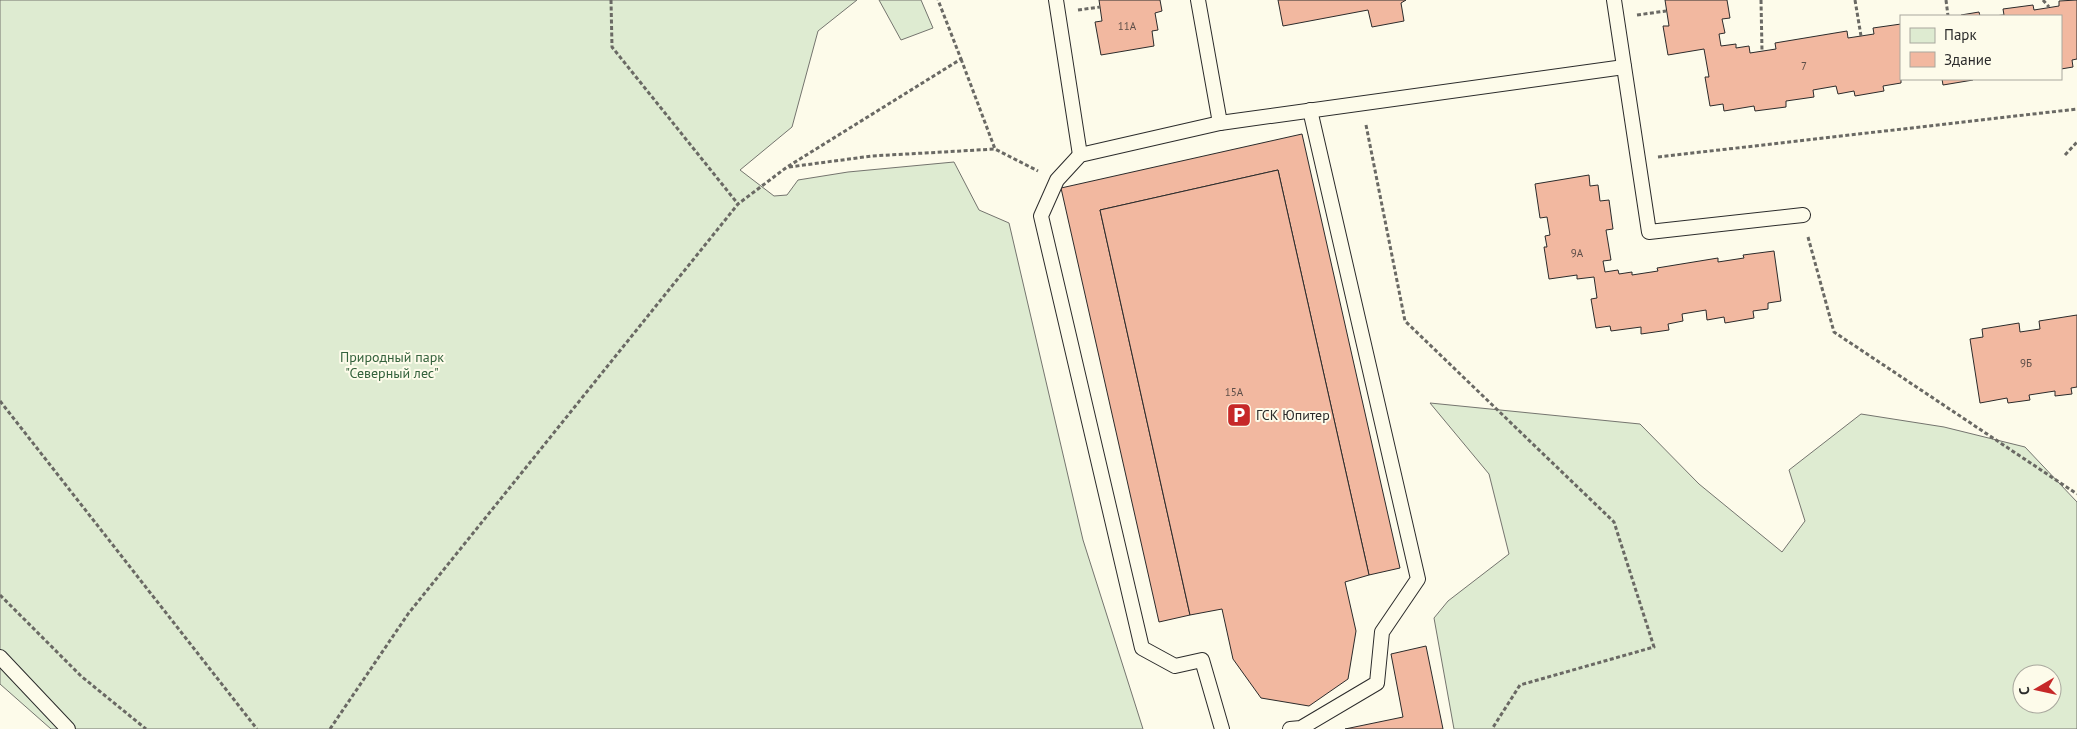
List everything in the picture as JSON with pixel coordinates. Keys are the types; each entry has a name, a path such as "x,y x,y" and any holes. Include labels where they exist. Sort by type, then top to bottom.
{"lane":[{"path":"1056,0 1080,155"},
{"path":"1198,0 1220,123"},
{"path":"1614,0 1649,232 1802,215"},
{"path":"1222,729 1202,660 1175,666 1142,648 1040,216 1057,180 1080,155 1220,123 1624,67"},
{"path":"1290,729 1301,728 1377,683 1382,632 1418,579 1310,110"},
{"path":"0,657 68,729"}],"path":[{"path":"612,0 612,47 738,204"},
{"path":"938,0 995,149"},
{"path":"1761,0 1762,51"},
{"path":"1855,0 1861,36"},
{"path":"1946,0 1948,15"},
{"path":"2043,0 2049,7"},
{"path":"1616,18 1666,11"},
{"path":"330,729 408,614 738,204 788,167 961,59"},
{"path":"1362,103 1405,321 1614,522 1654,647 1520,685 1492,729"},
{"path":"1638,160 2077,109"},
{"path":"2065,155 2077,142"},
{"path":"788,167 872,156 995,149 1057,180"},
{"path":"1802,215 1834,332 2077,494"},
{"path":"0,401 257,729"},
{"path":"0,595 81,676 146,729"}],"green space":[{"name":"Природный парк \"Северный лес\"","path":"0,0 857,0 818,31 792,127 740,170 774,196 787,195 798,180 848,172 954,162 979,210 1009,223 1083,540 1143,729 51,729 0,684"},
{"path":"879,0 921,0 933,28 901,40"},
{"path":"1430,403 1640,424 1699,484 1782,552 1805,521 1789,470 1861,414 1944,427 2025,447 2077,502 2077,729 1454,729 1434,618 1448,601 1509,554 1489,474"}],"building":[{"path":"1099,0 1160,0 1162,11 1155,13 1158,30 1152,31 1154,46 1101,55 1095,22 1102,21"},
{"path":"1278,0 1406,0 1401,3 1404,21 1372,27 1368,10 1283,26"},
{"path":"1665,0 1727,0 1730,18 1722,19 1725,33 1719,34 1721,46 1736,44 1736,48 1749,46 1750,53 1776,49 1775,43 1847,31 1848,38 1874,34 1873,28 1900,24 1901,83 1883,86 1884,91 1855,96 1854,91 1838,94 1836,86 1813,90 1814,97 1786,101 1786,107 1755,111 1754,106 1724,111 1723,104 1710,106 1705,77 1709,77 1704,49 1668,55 1663,26 1669,26"},
{"path":"2077,0 2077,59 2072,60 2073,67 2062,69 2062,15 2004,15 2003,9 2033,5 2034,10 2059,6 2059,1"},
{"path":"1979,12 1980,15 1961,15"},
{"path":"1942,80 1973,80 1943,85"},
{"path":"1302,134 1400,568 1369,575 1278,170 1100,210 1190,615 1159,622 1061,188"},
{"path":"1278,170 1369,575 1345,582 1356,631 1348,679 1309,706 1261,698 1233,659 1222,609 1190,615 1100,210"},
{"path":"1589,175 1590,186 1598,185 1600,201 1609,200 1613,229 1606,230 1611,260 1603,261 1605,272 1618,270 1619,274 1632,272 1632,275 1658,271 1657,268 1718,258 1718,262 1744,258 1743,255 1774,251 1781,301 1768,303 1768,309 1753,311 1754,318 1725,323 1724,317 1707,320 1706,310 1682,314 1683,321 1668,324 1669,330 1641,334 1641,327 1611,331 1610,326 1596,328 1591,299 1597,298 1594,277 1577,279 1577,275 1549,279 1544,247 1547,247 1545,236 1550,235 1547,217 1540,218 1535,184"},
{"path":"2077,315 2077,387 2071,388 2072,394 2055,396 2055,391 2029,395 2030,400 2008,403 2007,398 1980,403 1970,339 1983,337 1982,329 2019,323 2020,332 2040,329 2039,321"},
{"path":"1426,646 1443,729 1345,729 1403,717 1391,654"}],"place":[{"name":"ГСК Юпитер","path":"1239,415"}]}
